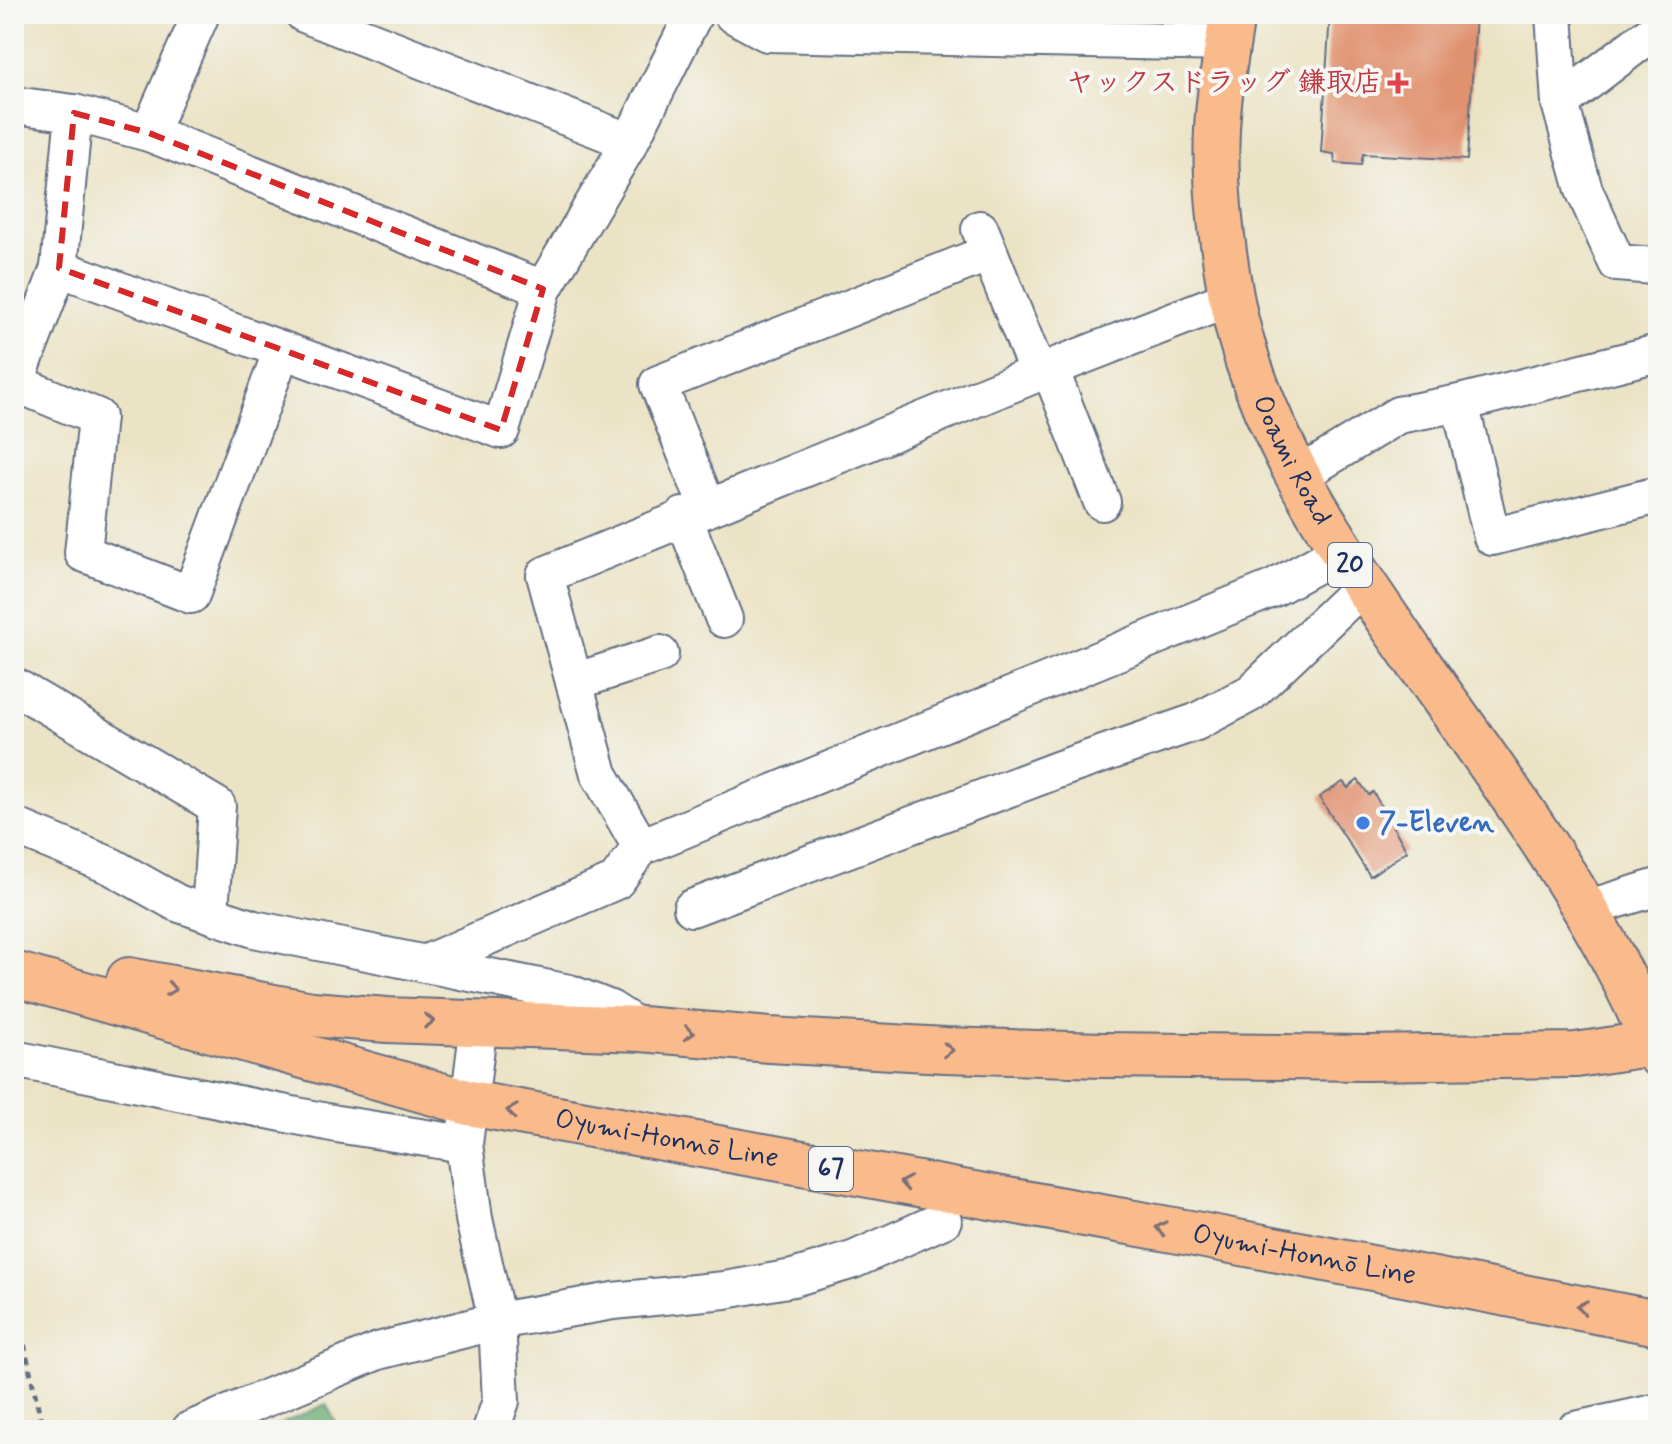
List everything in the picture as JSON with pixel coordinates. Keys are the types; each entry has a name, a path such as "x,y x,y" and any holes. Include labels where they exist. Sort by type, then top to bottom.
{"main road":[{"name":"Ooami Road","path":"1230,29 1219,106 1217,179 1231,298 1266,408 1298,476 1352,568 1552,854 1586,909 1656,1049"},
{"path":"14,951 148,984 312,1014 641,1029 881,1047 1102,1055 1365,1058 1576,1055 1656,1049"},
{"name":"Oyumi-Honnō Line","path":"14,974 467,1124 1206,1236 1658,1323"}],"street":[{"path":"149,133 201,14"},
{"path":"304,14 630,142"},
{"path":"59,268 501,430 543,289 630,142 694,14"},
{"path":"732,14 767,33 1230,29"},
{"path":"1044,14 1070,18 1071,14"},
{"path":"1554,14 1560,103 1584,190 1617,263 1654,266 1658,263"},
{"path":"1560,103 1658,28"},
{"path":"14,105 74,113 149,133 543,289"},
{"path":"74,113 59,268 15,385 97,417 83,553 191,595 282,350"},
{"path":"724,619 658,384 984,241 1102,502"},
{"path":"641,847 599,774 545,575 695,511 1231,298"},
{"path":"1298,476 1398,415 1460,403 1658,353"},
{"path":"1460,403 1492,537 1658,495"},
{"path":"424,964 616,881 641,847 1274,588 1352,568"},
{"path":"692,908 1057,770 1196,722 1251,693 1352,568"},
{"path":"574,682 660,654"},
{"path":"14,686 217,806 210,912"},
{"path":"14,826 111,866 177,903 254,929 569,993 610,1009 641,1029"},
{"path":"1586,909 1658,887"},
{"path":"479,1023 467,1124 474,1219 497,1321 501,1401 491,1430"},
{"path":"14,1059 337,1124 467,1124"},
{"path":"190,1430 378,1351 497,1321 613,1301 725,1290 793,1278 853,1260 943,1220"},
{"path":"1575,1430 1658,1412"}],"path":[{"path":"14,1298 43,1430"}],"highlighted area":[{"path":"74,113 149,133 543,289 501,430 59,268"}],"green space":[{"path":"326,1404 340,1430 268,1430"}],"building":[{"name":"ヤックスドラッグ 鎌取店","path":"1330,14 1476,14 1467,160 1363,154 1361,165 1335,163 1334,154 1321,152"},
{"path":"1358,780 1369,795 1373,792 1407,851 1370,876 1319,797 1343,782 1348,788"}],"place":[{"name":"ヤックスドラッグ 鎌取店","path":"1398,83"},
{"name":"7-Eleven","path":"1363,823"}]}
